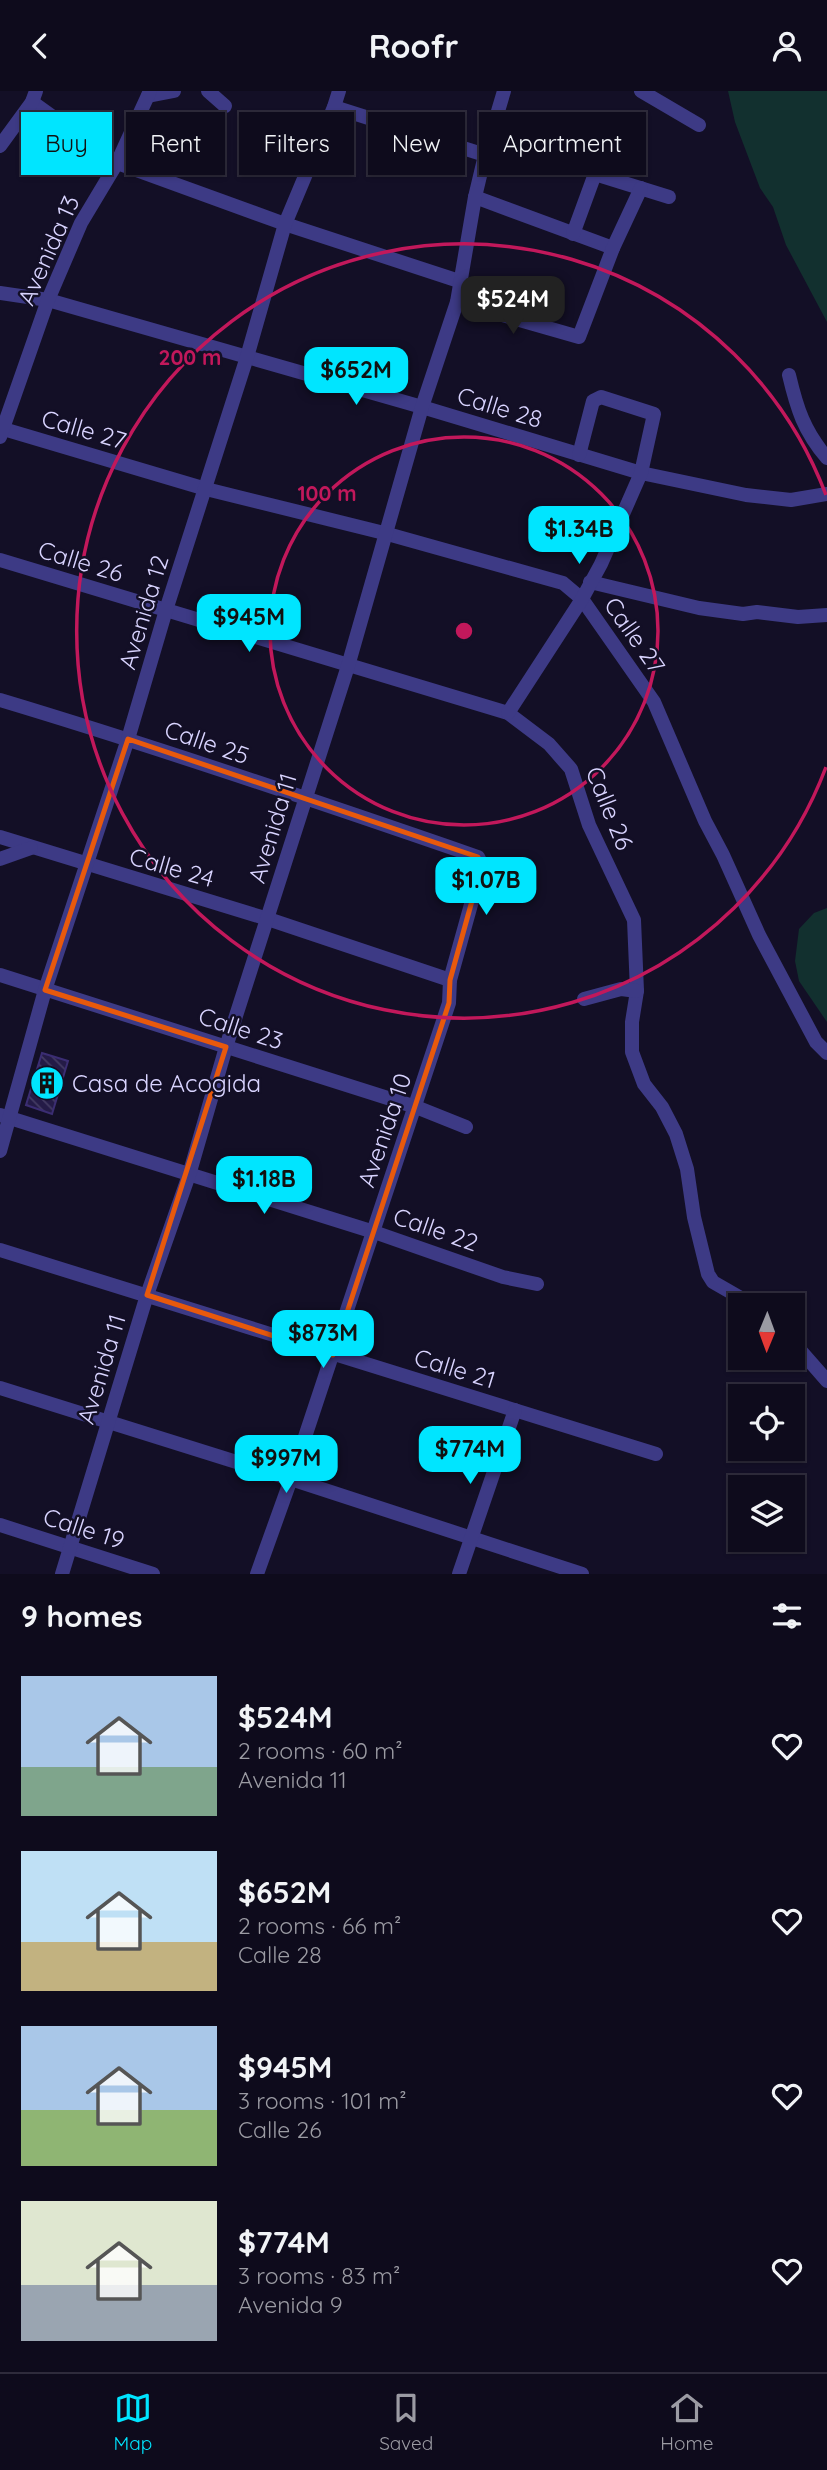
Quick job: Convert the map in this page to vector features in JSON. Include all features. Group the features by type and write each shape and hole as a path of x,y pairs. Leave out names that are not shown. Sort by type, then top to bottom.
{"street":[{"path":"149,94 174,91"},
{"path":"208,91 225,106"},
{"name":"Avenida 12","path":"0,1151 5,1116 128,739 247,357 285,224 339,91"},
{"name":"Avenida 11","path":"498,112 504,91"},
{"path":"641,91 699,125"},
{"name":"Avenida 13","path":"1,432 48,300 81,223 117,163 149,94"},
{"path":"0,146 34,96 117,163 285,224 462,282"},
{"path":"334,107 479,153"},
{"name":"Avenida 11","path":"62,1574 147,1295 188,1175 226,1047 348,666 384,533 457,302 480,175"},
{"path":"573,234 596,175"},
{"path":"599,175 668,197"},
{"path":"457,302 579,337 612,248 641,188"},
{"path":"475,197 612,248"},
{"name":"Calle 28","path":"0,293 48,300 641,473 746,495 791,500 827,494"},
{"path":"789,375 798,411 813,442 827,458"},
{"path":"508,713 582,599 601,564 641,473 654,414 601,397 595,398 579,455"},
{"name":"Calle 27","path":"1,432 563,583 582,599 654,702 705,821 759,935 816,1042 827,1053"},
{"name":"Calle 26","path":"0,560 508,713 549,744 571,769 589,825 634,920 637,991 632,1022 632,1052 644,1084 662,1107 676,1134 687,1169 694,1217 708,1274 713,1282 733,1293"},
{"path":"590,582 724,612 757,612 798,617 827,615"},
{"name":"Calle 25","path":"0,700 128,739 478,857"},
{"name":"Calle 24","path":"0,837 268,919 450,981"},
{"path":"0,859 31,848"},
{"name":"Avenida 10","path":"257,1574 416,1108 449,1003 450,981 481,875 482,865 478,857"},
{"name":"Calle 23","path":"0,975 416,1108 466,1127"},
{"path":"584,999 621,989 637,991"},
{"name":"Calle 22","path":"5,1116 373,1232 503,1277 537,1284"},
{"name":"Calle 21","path":"0,1250 656,1454"},
{"path":"805,1356 827,1381"},
{"path":"0,1388 582,1574"},
{"path":"459,1574 515,1410"},
{"name":"Calle 19","path":"0,1525 153,1574"}],"highlighted area":[{"path":"128,739 478,857 482,865 450,980 449,1003 333,1355 147,1295 226,1047 45,990"}],"green space":[{"path":"728,91 827,91 827,322 786,245 773,207 760,188 735,122"},
{"path":"827,908 827,1022 799,981 795,961 799,929 814,913"}],"building":[{"name":"Casa de Acogida","path":"42,1053 68,1061 52,1114 26,1105"}],"place":[{"name":"Casa de Acogida","path":"47,1083"}]}
